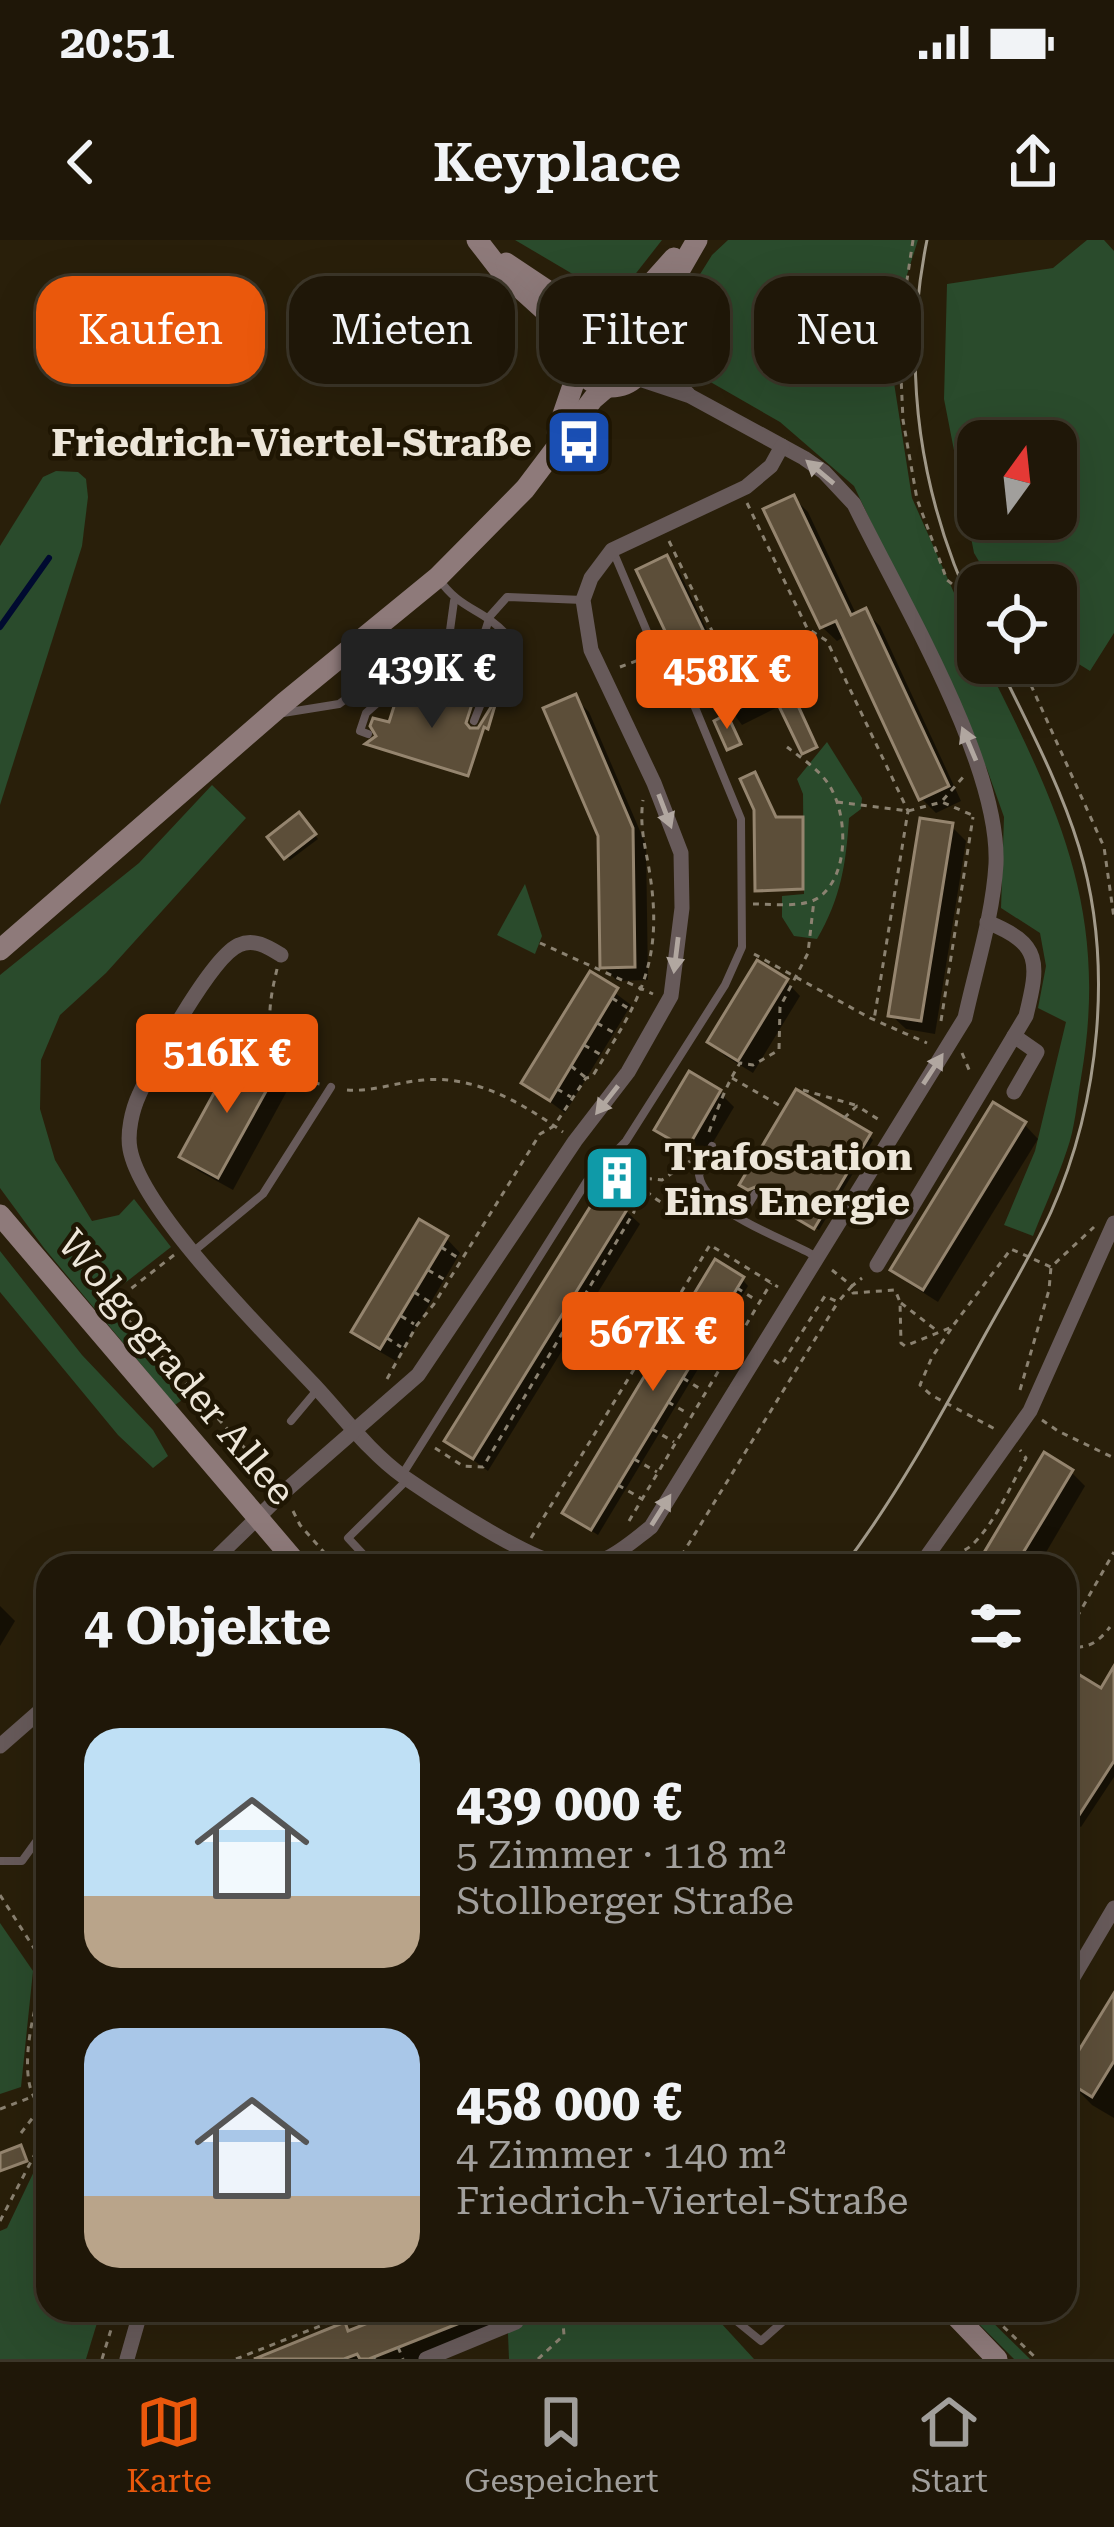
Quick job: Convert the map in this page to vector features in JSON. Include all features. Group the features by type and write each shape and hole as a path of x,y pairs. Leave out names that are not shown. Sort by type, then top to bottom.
{"main road":[{"path":"659,276 694,240"},
{"path":"674,276 694,240"},
{"path":"483,247 539,283"},
{"path":"483,247 501,271 539,305"},
{"path":"546,461 575,384"},
{"path":"601,384 608,387"},
{"path":"0,950 269,716 438,577 492,526 593,399 616,384"},
{"name":"Wolgograder Allee","path":"0,1215 288,1554"},
{"path":"962,2322 997,2359"}],"street":[{"path":"616,1554 652,1527 965,1018 996,863 992,819 980,772 854,504 824,472 782,446 690,397 655,384"},
{"path":"677,384 690,397"},
{"path":"220,1554 428,1362 575,1141 628,1072 668,1001 682,908 681,854 591,650 583,600 591,578 612,550 746,487 771,466 782,446"},
{"path":"877,1265 1026,1016 1037,972 1031,951 1018,934 987,922"},
{"path":"280,955 248,941 223,953 138,1097 129,1146 136,1168 191,1248 355,1431 405,1477 523,1554"},
{"path":"1014,1036 1037,1052 1014,1092"},
{"path":"928,1554 1030,1411 1110,1220"},
{"path":"0,1746 36,1714"},
{"path":"1077,1971 1114,1908"},
{"path":"127,2359 138,2322"},
{"path":"426,2359 516,2322"}],"lane":[{"path":"363,1554 348,1538 405,1477 479,1349 587,1181 626,1141 725,985 742,947 741,819 694,705 670,686 612,550"},
{"path":"269,716 339,704 388,668 488,698 507,635 490,616 454,601 438,577"},
{"path":"466,691 490,616 507,598 583,600"},
{"path":"437,682 454,601"},
{"path":"368,734 360,731 366,713 410,674"},
{"path":"474,721 484,696"},
{"path":"191,1248 263,1194 331,1087"},
{"path":"712,1146 702,1163 701,1185 707,1195 816,1257"},
{"path":"741,1217 755,1194"},
{"path":"291,1421 318,1389"},
{"path":"0,1861 22,1861 36,1842"},
{"path":"738,2322 761,2341 782,2322"}],"path":[{"path":"913,240 899,333 903,420 917,499 947,580 957,588"},
{"path":"748,506 807,628 827,641 908,811 874,1020"},
{"path":"662,526 725,658"},
{"path":"623,667 633,662"},
{"path":"1030,684 1103,847 1114,918"},
{"path":"742,903 814,900 824,892 841,860 836,802 824,778 787,747"},
{"path":"387,1402 387,1375 417,1325 540,1134 554,1126 586,1078 592,1077 643,990 652,963 651,878 639,826 647,769"},
{"path":"836,802 908,811 941,802 963,777 980,772"},
{"path":"941,802 973,815 941,1022 948,1045"},
{"path":"699,1145 740,1063 753,1065 779,1050 780,1007 808,953 814,900"},
{"path":"540,943 668,1001"},
{"path":"742,947 874,1020 948,1045 958,1044 980,1096"},
{"path":"280,955 269,1010 272,1043 287,1064 310,1082 353,1091 427,1079 464,1082 504,1095 575,1141"},
{"path":"612,998 633,1011"},
{"path":"597,1022 618,1036"},
{"path":"584,1045 604,1057"},
{"path":"571,1066 586,1078"},
{"path":"730,1077 784,1108"},
{"path":"557,1089 573,1098"},
{"path":"803,1090 857,1106 894,1130"},
{"path":"844,1118 857,1106"},
{"path":"708,1130 712,1146"},
{"path":"632,1177 668,1178 697,1154"},
{"path":"425,1442 463,1466 483,1467 634,1212 636,1186 612,1156"},
{"path":"636,1186 666,1205 700,1211 727,1209"},
{"path":"1110,1220 1051,1267 1049,1290 1016,1404 1114,1458"},
{"path":"529,1554 561,1489 710,1245 792,1295"},
{"path":"441,1247 462,1259"},
{"path":"191,1248 119,1298 121,1312 284,1492 300,1525 325,1554"},
{"path":"1034,1462 1026,1459 1010,1437 922,1389 920,1381 952,1327 1011,1249 1051,1267"},
{"path":"816,1257 851,1286 853,1293 891,1288 898,1294 902,1345 952,1327"},
{"path":"699,1263 709,1269"},
{"path":"428,1270 448,1282"},
{"path":"620,1551 626,1525 772,1283"},
{"path":"686,1285 695,1292"},
{"path":"682,1554 851,1286"},
{"path":"736,1288 759,1301"},
{"path":"414,1292 434,1304"},
{"path":"772,1359 781,1365 825,1296 838,1302"},
{"path":"900,1302 939,1332"},
{"path":"671,1309 681,1315"},
{"path":"723,1311 744,1324"},
{"path":"400,1316 417,1325"},
{"path":"658,1330 669,1336"},
{"path":"710,1333 731,1346"},
{"path":"387,1339 403,1348"},
{"path":"644,1354 654,1360"},
{"path":"696,1355 718,1368"},
{"path":"629,1377 640,1384"},
{"path":"682,1378 704,1391"},
{"path":"668,1402 691,1415"},
{"path":"613,1405 623,1411"},
{"path":"652,1429 674,1442"},
{"path":"596,1432 607,1439"},
{"path":"634,1459 657,1472"},
{"path":"956,1554 972,1546 987,1526 1026,1459"},
{"path":"579,1460 590,1467"},
{"path":"1013,1481 1020,1485"},
{"path":"618,1485 642,1499"},
{"path":"561,1489 572,1496"},
{"path":"1001,1502 1011,1507"},
{"path":"987,1526 997,1532"},
{"path":"972,1546 983,1554"},
{"path":"1077,1618 1113,1557"},
{"path":"1077,1648 1098,1642 1110,1627"},
{"path":"0,1895 36,1951"},
{"path":"0,2109 34,2097 29,2074 36,2008"},
{"path":"21,2133 36,2113"},
{"path":"0,2221 36,2152"},
{"path":"102,2359 113,2322"},
{"path":"236,2359 330,2322"},
{"path":"538,2359 564,2335 562,2322"},
{"path":"998,2322 1036,2359"},
{"path":"398,2347 403,2359"}],"green space":[{"path":"515,240 662,240 634,276 576,276"},
{"path":"728,240 918,240 907,276 754,276 754,384 894,384 912,498 957,600 957,684 996,684 1035,765 1071,862 1089,963 1088,1018 1072,1133 1033,1236 1004,1225 1035,1151 1066,1022 1038,1008 1046,966 1040,933 1001,908 1004,817 987,769 854,486 780,422 714,384 730,384 730,276 699,276"},
{"path":"1087,240 1104,240 1114,251 1114,633 1090,671 1077,663 1077,564 981,564 971,540 1077,540 1077,420 957,420 957,466 944,399 947,284 1053,268"},
{"path":"56,471 78,472 86,479 82,546 0,805 0,546 43,477"},
{"path":"827,742 862,798 861,809 849,818 841,880 817,939 794,936 782,917 782,896 804,894 803,794 797,779"},
{"path":"212,785 246,818 106,973 60,1015 41,1060 40,1109 55,1160 92,1221 119,1215 134,1199 171,1247 107,1297 189,1395 175,1405 0,1188 0,975 139,863"},
{"path":"525,884 542,936 535,954 497,935"},
{"path":"0,1251 82,1355 153,1430 168,1456 153,1468 118,1435 0,1292"},
{"path":"0,1923 33,1971 21,2087 0,2094"},
{"path":"36,2167 36,2322 97,2322 86,2359 0,2359 0,2231 7,2228"},
{"path":"507,2322 720,2322 754,2359 509,2359"},
{"path":"977,2322 992,2322 1030,2359 1014,2359"}],"building":[{"path":"794,495 851,615 866,608 949,786 919,800 836,621 820,628 763,509"},
{"path":"667,555 734,694 765,678 772,692 727,714 710,682 693,690 636,570"},
{"path":"460,636 474,640 461,681 447,677"},
{"path":"511,651 488,729 484,727 468,776 365,744 376,736 370,726 373,718 389,722 397,697 414,702 419,686 473,701 466,723 478,728 496,699"},
{"path":"789,686 817,747 802,754 773,694"},
{"path":"576,694 633,828 635,967 600,968 598,836 543,708"},
{"path":"727,714 741,744 727,750 714,721"},
{"path":"755,772 776,817 803,817 803,889 755,891 754,810 740,779"},
{"path":"299,812 316,834 284,859 267,837"},
{"path":"920,818 953,823 921,1021 888,1016"},
{"path":"757,960 788,979 738,1061 707,1042"},
{"path":"590,971 618,988 550,1101 521,1083"},
{"path":"236,1053 275,1075 218,1178 179,1157"},
{"path":"689,1071 721,1090 687,1149 654,1130"},
{"path":"796,1089 871,1133 814,1229 762,1198 758,1186 748,1190 739,1185"},
{"path":"993,1102 1026,1122 923,1290 890,1270"},
{"path":"615,1167 627,1176 613,1199 628,1208 473,1459 444,1441"},
{"path":"419,1219 448,1236 380,1349 351,1332"},
{"path":"715,1259 744,1277 591,1530 562,1513"},
{"path":"1044,1452 1073,1470 1022,1554 983,1554"},
{"path":"1114,1666 1114,1761 1077,1818 1077,1673 1101,1688"},
{"path":"1114,1993 1114,2061 1092,2097 1077,2088 1077,2053"},
{"path":"21,2145 27,2161 0,2171 0,2153"},
{"path":"345,2322 348,2331 370,2322 462,2322 369,2359 357,2354 344,2359 254,2359"}],"waterway":[{"path":"0,627 49,558"}],"tram line":[{"path":"927,240 915,338 916,387 929,482 957,571"},
{"path":"852,1554 919,1452 1036,1243 1068,1169 1091,1079 1098,984 1090,891 1062,799 1008,684"}],"place":[{"name":"Friedrich-Viertel-Straße","path":"579,442"},
{"name":"Trafostation Eins Energie","path":"617,1178"}]}
